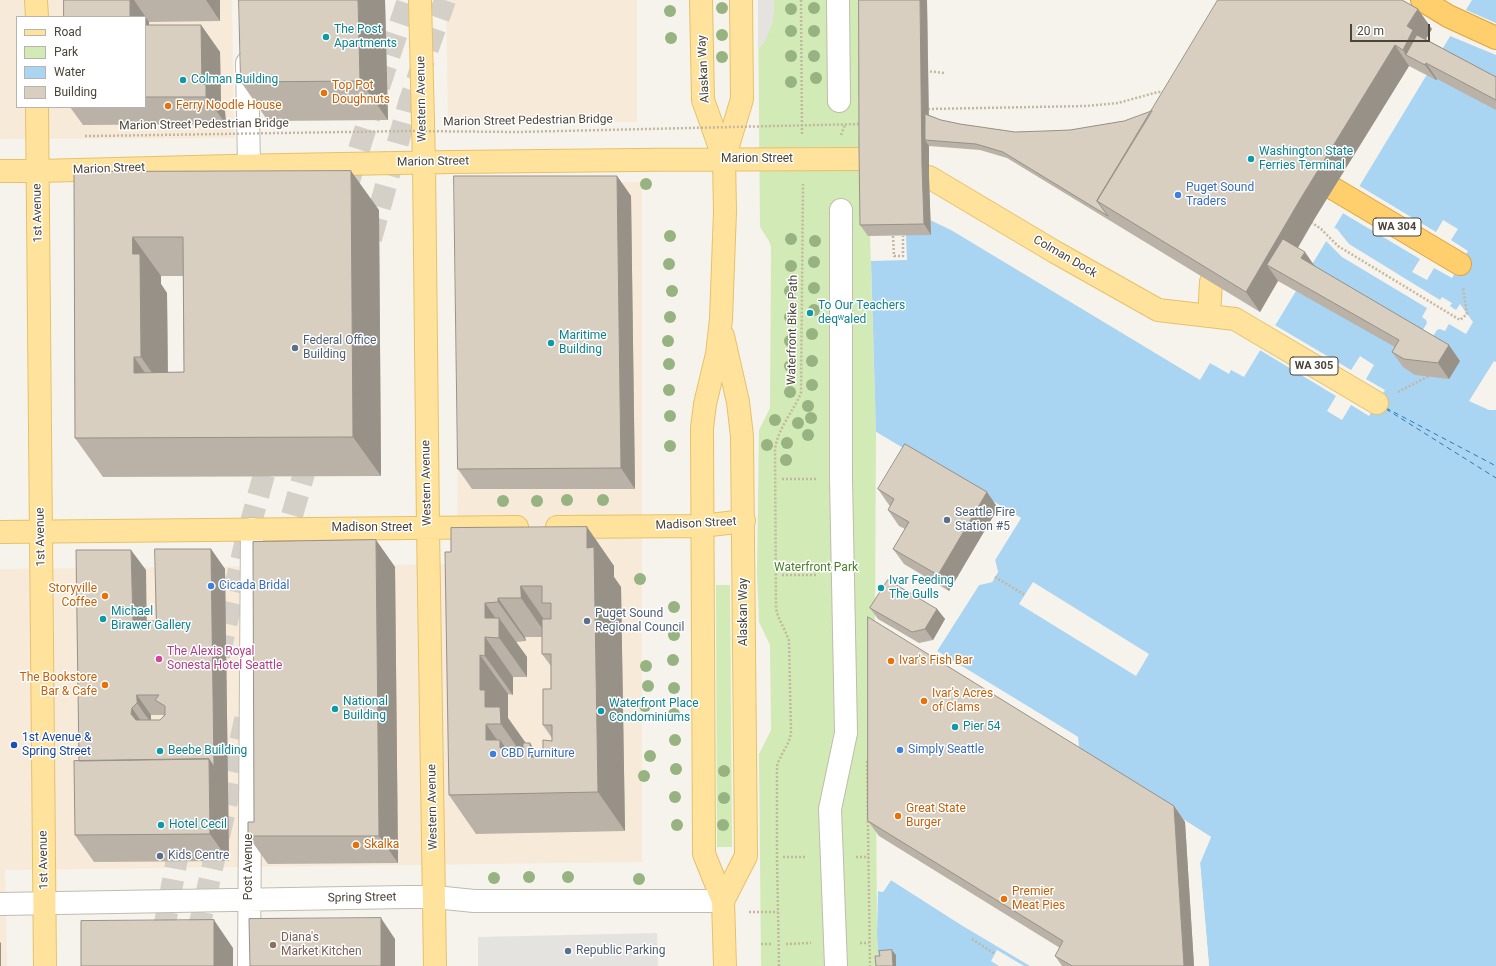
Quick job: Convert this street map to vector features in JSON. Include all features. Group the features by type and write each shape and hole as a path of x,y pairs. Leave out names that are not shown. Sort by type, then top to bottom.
{"highway":[{"path":"1422,0 1448,16 1496,38"},
{"path":"1432,0 1448,16"},
{"name":"WA 304","path":"1334,189 1460,264"}],"main road":[{"path":"36,0 36,16"},
{"name":"Western Avenue","path":"420,0 424,163 435,966"},
{"name":"Alaskan Way","path":"701,0 703,100 724,159"},
{"name":"Alaskan Way","path":"724,966 724,901 704,854 702,526 703,416 716,354 721,319 725,211 724,159 742,99 741,0"},
{"name":"1st Avenue","path":"37,108 46,966"},
{"name":"Marion Street","path":"0,171 249,165 724,159 802,167 866,159"},
{"name":"Colman Dock","path":"929,177 1055,252 1158,310 1235,320 1377,403"},
{"path":"1209,316 1211,282"},
{"name":"Alaskan Way","path":"721,319 726,351 741,418 744,521 746,856 724,901"},
{"name":"Madison Street","path":"0,532 702,526 744,521"}],"street":[{"path":"838,0 839,101"},
{"path":"247,40 249,165"},
{"path":"836,966 830,809 846,733 841,479 841,210"},
{"name":"Post Avenue","path":"248,966 252,529"},
{"name":"Spring Street","path":"0,904 435,897 474,901 724,901"}],"path":[{"name":"Waterfront Bike Path","path":"779,966 777,857 778,761 790,738 791,732 789,641 787,632 778,616 776,608 775,449 779,434 797,403 801,393 801,0"},
{"path":"922,71 945,73"},
{"path":"922,109 1086,106 1118,103 1158,92 1171,92"},
{"name":"Marion Street Pedestrian Bridge","path":"85,136 518,132 866,124"},
{"path":"1308,221 1321,229 1338,246 1460,320 1467,314 1460,264"},
{"path":"893,236 894,256 903,256 903,232"},
{"path":"1377,403 1430,376 1432,371"},
{"path":"995,577 1025,595"},
{"path":"761,912 778,912"},
{"path":"972,940 995,954"},
{"path":"761,944 773,944"}],"shaded area":[{"path":"0,0 232,0 234,138 0,139"},
{"path":"446,0 637,0 637,122 448,121"},
{"path":"758,0 774,0 773,21 764,43 758,49"},
{"path":"642,182 642,862 5,870 7,966 0,966 0,569 458,564 455,184"},
{"name":"Republic Parking","path":"657,933 658,966 478,966 478,937"}],"green space":[{"name":"Waterfront Park","path":"758,0 868,0 870,236 876,432 875,628 877,935 879,966 761,966 759,754 771,730 770,645 759,622 757,574 759,430 770,408 771,247 760,227"},
{"path":"716,585 730,585 732,847 717,847"}],"water":[{"path":"1472,0 1496,0 1496,966 1209,966 1200,863 1211,837 1124,782 1078,747 1078,737 937,651 979,585 992,582 998,572 995,560 1021,518 876,432 871,261 907,260 906,235 931,235 930,220 951,230 1200,380 1210,363 1229,374 1231,370 1244,377"},
{"path":"891,880 963,926 1030,966 879,966 877,935 878,891 883,892"}],"pier":[{"path":"1464,9 1496,23 1496,55 1450,36"},
{"path":"1358,185 1436,232 1443,220 1458,229 1451,240 1468,251 1452,278 1434,268 1427,280 1412,272 1420,259 1341,212"},
{"path":"1332,227 1337,229 1349,244 1440,300 1442,297 1452,303 1450,306 1456,310 1460,304 1473,322 1466,334 1449,324 1445,331 1440,329 1437,330 1431,339 1421,333 1427,323 1422,317 1427,308 1342,257 1324,239"},
{"path":"1273,324 1351,370 1360,356 1374,365 1366,379 1385,390 1369,416 1351,405 1342,420 1327,411 1336,396 1258,349"},
{"path":"1494,361 1496,362 1496,410 1489,410 1469,401"},
{"path":"876,432 1021,518 995,560 998,572 992,582 979,585 937,651 1078,737 1079,747 1125,782 1211,837 1200,863 1209,966 1207,966 1198,863 1208,837 1123,784 1076,748 1076,738 935,651 977,584 991,580 996,571 993,559 1018,518 876,434"},
{"path":"1033,582 1149,654 1136,676 1019,604"},
{"path":"892,878 1032,966 963,926 891,880 883,892 878,891 878,889 882,890"},
{"path":"997,950 1024,966 999,966 991,961"}],"building":[{"path":"64,0 130,0 130,16 64,16"},
{"path":"239,0 358,0 360,81 241,82"},
{"path":"859,0 920,0 924,224 860,225"},
{"name":"Washington State Ferries Terminal","path":"1218,0 1402,0 1418,9 1407,26 1413,30 1403,50 1395,45 1301,198 1246,292 1097,201"},
{"path":"146,25 201,25 202,84 206,84 206,97 146,97"},
{"path":"1417,35 1496,77 1496,100 1426,63 1425,65 1406,55"},
{"path":"1152,111 1097,201 1108,216 1003,152 976,144 925,140 925,114 941,120 960,124 1015,132 1070,130 1124,121"},
{"name":"Federal Office Building","path":"351,171 353,437 75,438 74,172","holes":["133,237 183,237 184,372 134,373 134,357 141,357 140,254 133,254"]},
{"name":"Maritime Building","path":"454,176 617,176 621,468 458,469"},
{"path":"1283,239 1305,252 1301,258 1449,345 1438,363 1404,359 1392,352 1399,340 1267,265"},
{"name":"Seattle Fire Station #5","path":"905,444 987,492 938,575 893,549 909,522 888,510 894,499 878,489"},
{"path":"587,527 587,548 594,547 598,792 449,795 445,552 451,552 451,528","holes":["521,586 542,586 542,603 551,603 551,619 542,619 542,654 551,654 551,689 543,689 543,725 552,725 552,741 543,740 543,758 530,757 530,743 523,743 523,748 500,748 500,740 486,740 486,724 501,724 500,707 485,707 485,690 480,690 480,655 485,656 485,637 499,638 499,618 485,618 485,603 498,602 498,598 521,598"]},
{"name":"National Building","path":"376,540 379,836 248,836 248,822 254,822 253,542"},
{"path":"155,549 211,549 214,767 209,759 79,761 76,550 131,550 133,621 156,621","holes":["137,695 159,695 155,700 165,706 165,715 160,720 136,720 131,714 132,708 137,703"]},
{"path":"888,580 937,609 925,629 912,632 870,608"},
{"name":"Pier 54","path":"868,617 1174,806 1184,966 1072,966 1055,956 1063,941 868,821"},
{"path":"209,759 210,834 75,835 74,761"},
{"path":"381,918 381,966 250,966 249,919"},
{"path":"214,920 214,966 81,966 81,921"},
{"path":"892,950 893,966 876,966 875,956 880,956 879,951"}],"ferry route":[{"path":"1386,408 1496,466"},
{"path":"1386,409 1496,478"}],"tunnel":[{"path":"349,181 408,0"},
{"path":"371,239 409,103 445,0"},
{"path":"219,656 245,544 271,449"},
{"path":"283,547 311,449"},
{"path":"193,966 198,932 246,715"},
{"path":"157,966 182,832"}],"place":[{"name":"The Post Apartments","path":"326,37"},
{"name":"Colman Building","path":"183,80"},
{"name":"Top Pot Doughnuts","path":"324,93"},
{"name":"Ferry Noodle House","path":"168,106"},
{"name":"Washington State Ferries Terminal","path":"1251,159"},
{"name":"Puget Sound Traders","path":"1178,195"},
{"name":"To Our Teachers deqʷaled","path":"810,313"},
{"name":"Maritime Building","path":"551,343"},
{"name":"Federal Office Building","path":"295,348"},
{"name":"Seattle Fire Station #5","path":"947,520"},
{"name":"Cicada Bridal","path":"211,586"},
{"name":"Ivar Feeding The Gulls","path":"881,588"},
{"name":"Storyville Coffee","path":"105,596"},
{"name":"Michael Birawer Gallery","path":"103,619"},
{"name":"Puget Sound Regional Council","path":"587,621"},
{"name":"The Alexis Royal Sonesta Hotel Seattle","path":"159,659"},
{"name":"Ivar's Fish Bar","path":"891,661"},
{"name":"The Bookstore Bar & Cafe","path":"105,685"},
{"name":"Ivar's Acres of Clams","path":"924,701"},
{"name":"National Building","path":"335,709"},
{"name":"Waterfront Place Condominiums","path":"601,711"},
{"name":"Pier 54","path":"955,727"},
{"name":"1st Avenue & Spring Street","path":"14,745"},
{"name":"Simply Seattle","path":"900,750"},
{"name":"Beebe Building","path":"160,751"},
{"name":"CBD Furniture","path":"493,754"},
{"name":"Great State Burger","path":"898,816"},
{"name":"Hotel Cecil","path":"161,825"},
{"name":"Skalka","path":"356,845"},
{"name":"Kids Centre","path":"160,856"},
{"name":"Premier Meat Pies","path":"1004,899"},
{"name":"Diana's Market Kitchen","path":"273,945"},
{"name":"Republic Parking","path":"568,951"}]}
